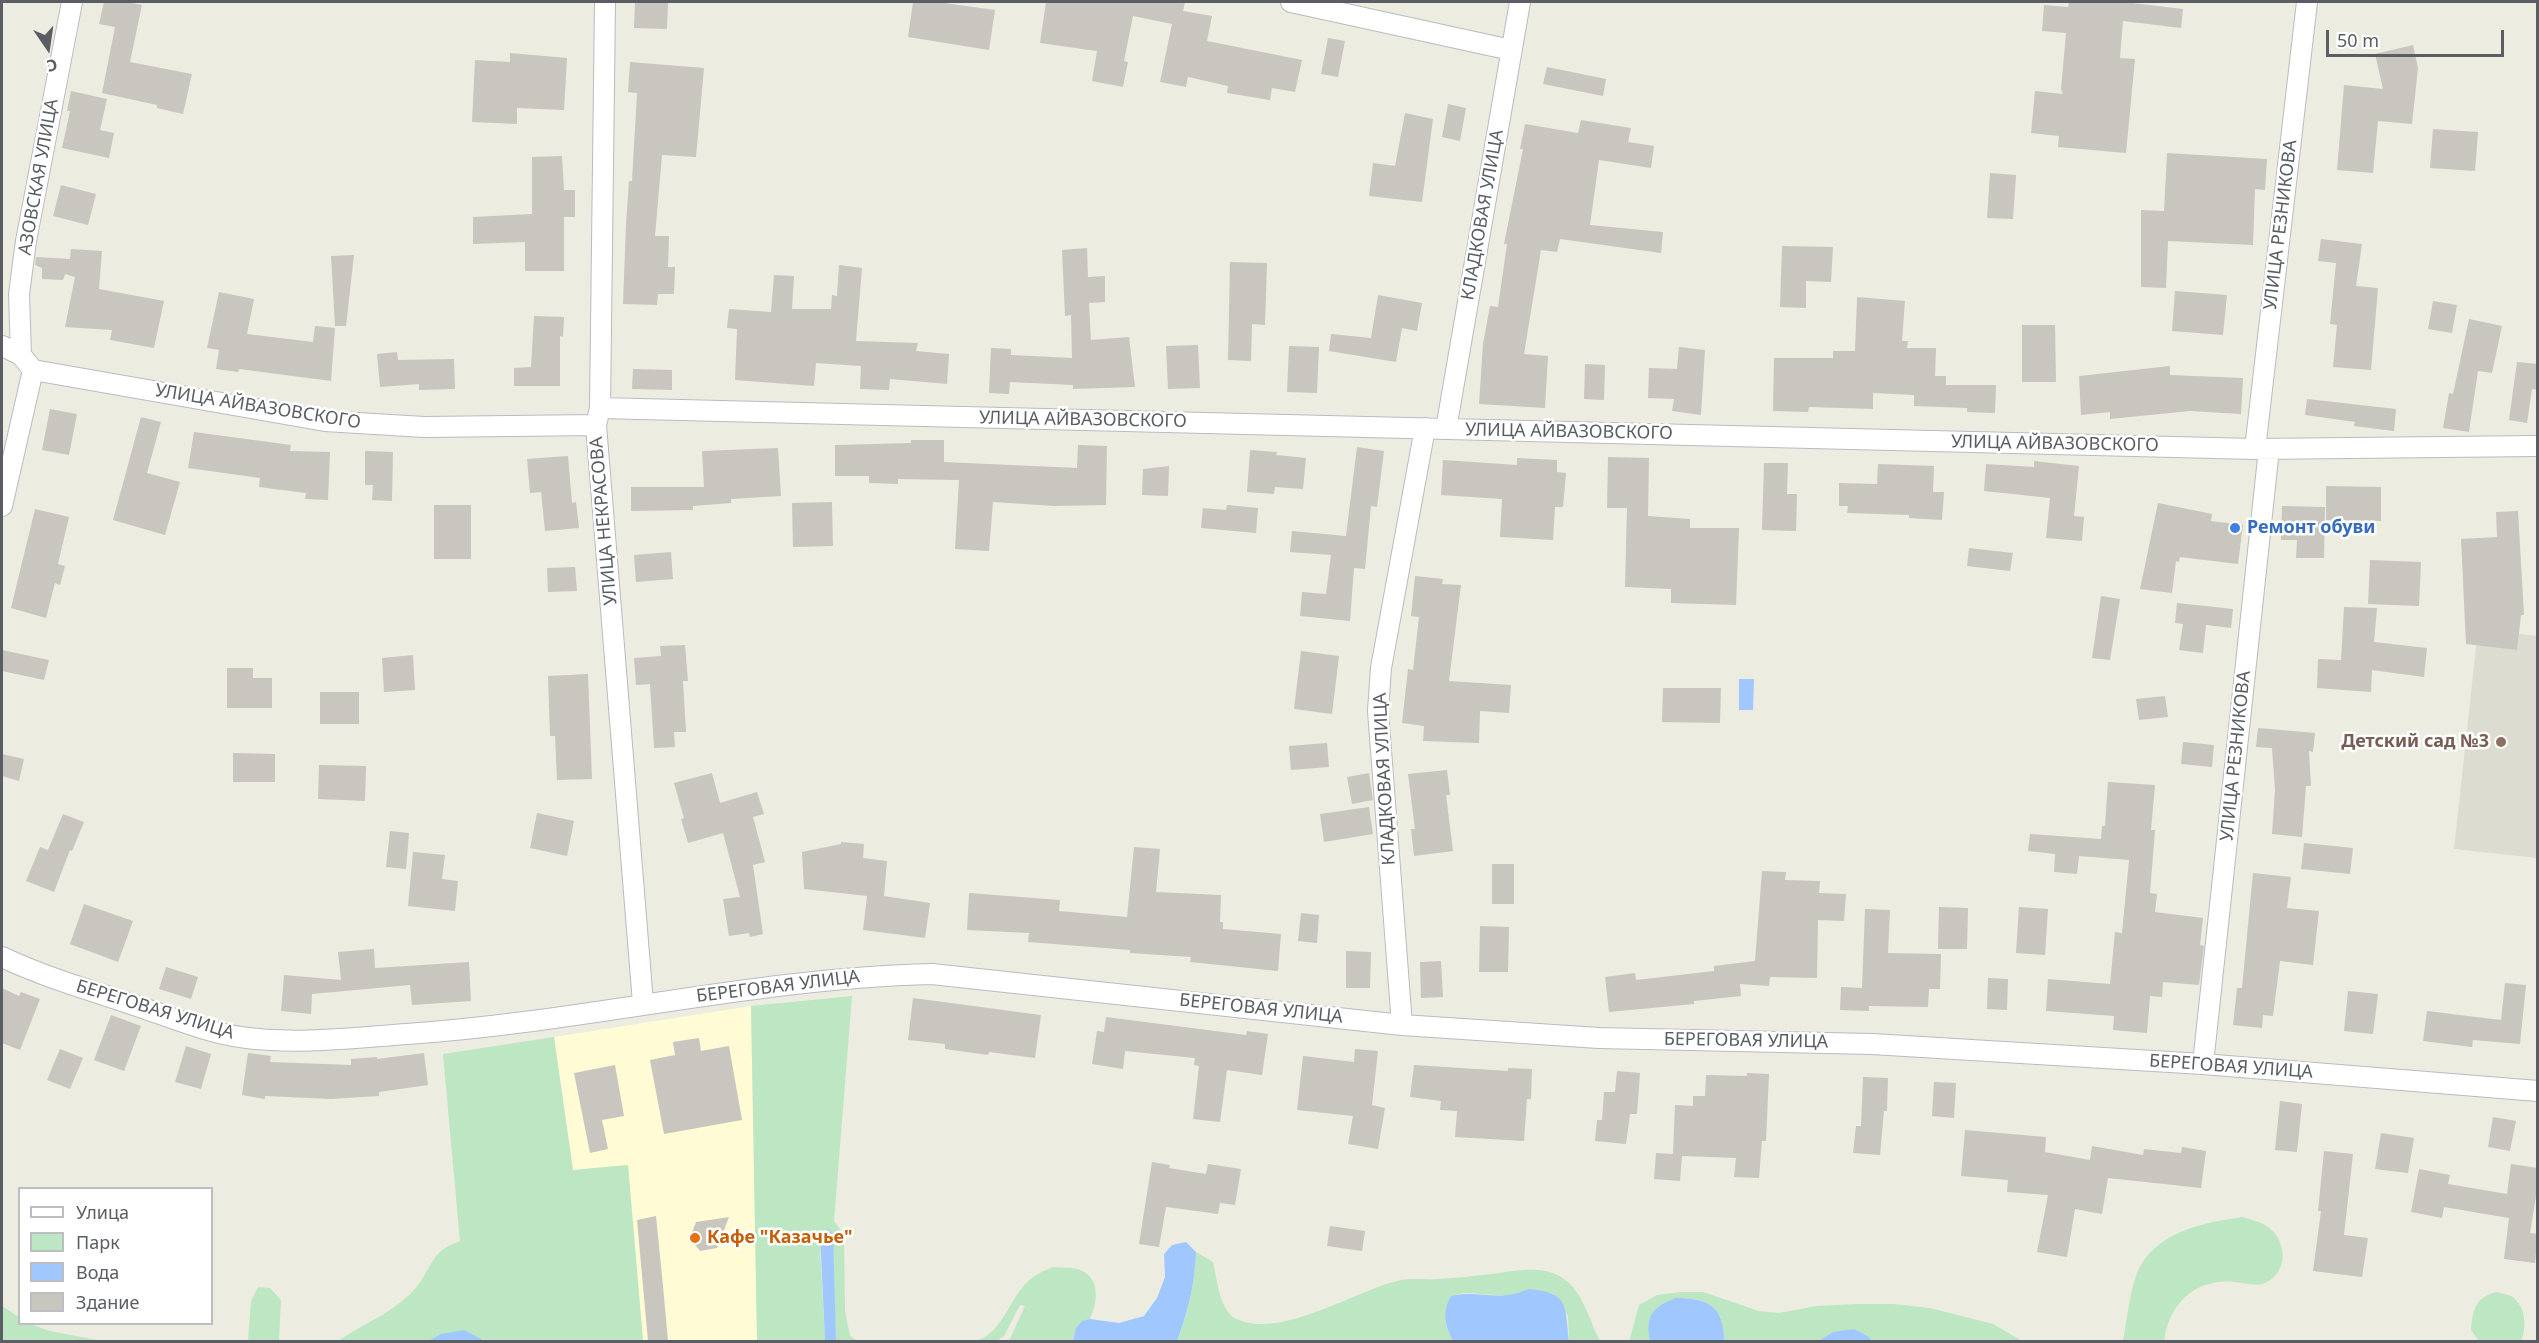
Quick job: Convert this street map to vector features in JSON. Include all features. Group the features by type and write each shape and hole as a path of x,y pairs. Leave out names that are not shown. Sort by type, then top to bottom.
{"street":[{"name":"АЗОВСКАЯ УЛИЦА","path":"2,506 27,362 19,294 26,241 72,2"},
{"name":"УЛИЦА НЕКРАСОВА","path":"605,2 598,416 643,1003"},
{"path":"1291,2 1511,50"},
{"name":"КЛАДКОВАЯ УЛИЦА","path":"1446,429 1520,2"},
{"name":"УЛИЦА РЕЗНИКОВА","path":"2203,1064 2307,2"},
{"name":"УЛИЦА АЙВАЗОВСКОГО","path":"2,346 27,362 325,421 424,427 598,416 1425,428 2262,449 2538,446"},
{"name":"КЛАДКОВАЯ УЛИЦА","path":"1402,1025 1378,711 1381,668 1425,428"},
{"name":"БЕРЕГОВАЯ УЛИЦА","path":"2,957 35,972 200,1027 240,1037 262,1039 348,1039 468,1030 643,1003 879,976 932,974 1402,1025 1599,1038 1872,1044 2203,1064 2538,1091"}],"shaded area":[{"name":"Детский сад №3","path":"2478,629 2537,636 2537,858 2454,849"},
{"path":"751,1006 757,1341 643,1341 628,1165 573,1170 554,1037"}],"green space":[{"path":"852,996 834,1221 844,1235 845,1311 850,1336 858,1341 836,1341 833,1285 820,1247 825,1341 757,1341 751,1006"},
{"path":"554,1037 573,1170 628,1165 643,1341 485,1341 441,1334 428,1341 337,1342 406,1298 420,1282 436,1256 450,1245 460,1241 443,1054"},
{"path":"2243,1217 2265,1225 2278,1238 2283,1256 2278,1273 2262,1284 2220,1282 2207,1284 2186,1296 2178,1305 2167,1328 2164,1341 2123,1341 2134,1281 2145,1259 2155,1248 2182,1231 2213,1222"},
{"path":"1196,1252 1213,1262 1219,1292 1228,1312 1233,1317 1251,1323 1272,1323 1294,1319 1401,1280 1445,1279 1519,1270 1538,1270 1556,1274 1571,1285 1581,1299 1600,1341 1569,1341 1568,1316 1554,1294 1528,1289 1513,1296 1465,1293 1451,1296 1445,1318 1453,1341 1177,1342 1190,1298"},
{"path":"1053,1267 1078,1269 1091,1278 1096,1290 1095,1305 1090,1319 1082,1322 1078,1327 1073,1341 1009,1341 1025,1306 1020,1305 1004,1336 997,1341 971,1342 989,1335 1025,1284"},
{"path":"258,1287 270,1288 281,1300 279,1341 248,1341 251,1301"},
{"path":"1703,1292 1759,1311 1779,1313 1817,1306 1857,1304 1893,1304 1930,1308 1993,1324 2022,1341 1871,1341 1869,1337 1833,1332 1818,1341 1724,1341 1721,1320 1712,1306 1697,1300 1676,1298 1649,1332 1650,1341 1629,1342 1639,1305 1657,1295"},
{"path":"2496,1292 2511,1296 2520,1305 2524,1317 2521,1341 2479,1341 2471,1330 2476,1305 2489,1294"},
{"path":"2,1306 18,1316 18,1325 33,1325 50,1331 102,1341 2,1341"}],"water":[{"path":"1739,679 1754,679 1753,710 1739,710"},
{"path":"828,1229 833,1234 836,1341 825,1341 820,1234"},
{"path":"1186,1242 1196,1252 1194,1275 1190,1298 1177,1341 1073,1341 1076,1328 1082,1321 1090,1319 1119,1323 1144,1316 1157,1298 1165,1277 1164,1254 1172,1245"},
{"path":"1528,1289 1552,1294 1563,1303 1569,1341 1453,1341 1445,1318 1446,1307 1451,1296 1471,1294 1498,1296"},
{"path":"1676,1298 1697,1300 1712,1306 1721,1320 1724,1341 1650,1341 1649,1325 1652,1313"},
{"path":"1854,1329 1869,1337 1871,1341 1818,1341 1833,1332"},
{"path":"464,1330 485,1341 428,1341 441,1334"}],"building":[{"path":"104,2 127,2 142,5 130,62 192,74 183,114 157,108 157,105 102,93 115,27 99,24"},
{"path":"635,2 668,2 667,29 634,28"},
{"path":"913,2 937,2 995,10 989,50 908,37"},
{"path":"1046,2 1185,2 1183,11 1212,16 1207,41 1302,60 1295,92 1272,88 1270,100 1227,93 1228,86 1188,77 1186,87 1160,82 1172,24 1133,16 1124,61 1128,62 1123,87 1092,81 1097,51 1040,43"},
{"path":"2069,2 2124,2 2183,9 2181,28 2123,21 2120,58 2135,59 2126,153 2058,147 2059,136 2031,133 2035,91 2063,94 2061,89 2066,33 2042,31 2044,5 2068,7"},
{"path":"1328,38 1345,41 1338,77 1321,74"},
{"path":"2413,45 2418,68 2412,124 2378,121 2373,173 2337,170 2344,85 2383,89 2375,54"},
{"path":"510,53 567,58 564,110 517,108 517,124 472,122 475,60 510,62"},
{"path":"630,62 704,68 696,157 662,155 655,236 669,236 668,267 675,267 674,294 658,294 657,305 623,304 626,224 629,181 632,181 637,93 628,92"},
{"path":"1547,67 1606,79 1603,96 1543,84"},
{"path":"71,91 107,99 100,130 114,133 109,158 62,148 70,111 67,111"},
{"path":"1448,104 1466,108 1460,141 1442,137"},
{"path":"1405,113 1433,119 1422,202 1369,196 1373,163 1395,166"},
{"path":"1581,120 1631,128 1628,142 1654,146 1651,168 1599,160 1590,225 1663,232 1661,253 1560,239 1557,252 1541,250 1524,354 1548,356 1545,408 1479,404 1483,344 1490,306 1498,307 1507,244 1504,244 1523,149 1520,149 1525,124 1578,133"},
{"path":"2433,129 2478,132 2475,171 2430,168"},
{"path":"2167,153 2267,159 2265,190 2255,189 2253,245 2168,241 2166,288 2141,287 2141,210 2164,211"},
{"path":"562,156 564,190 575,190 575,217 564,217 564,271 525,271 525,242 473,244 473,217 532,214 532,157"},
{"path":"1990,173 2016,175 2013,219 1987,218"},
{"path":"61,185 96,194 88,225 53,216"},
{"path":"2321,239 2362,244 2356,286 2378,288 2371,370 2333,367 2337,325 2330,324 2336,263 2318,261"},
{"path":"1782,246 1833,247 1831,282 1806,281 1806,308 1780,307"},
{"path":"1087,248 1088,277 1105,276 1105,302 1089,303 1091,340 1129,337 1135,387 1073,389 1073,385 1010,382 1009,394 989,393 991,348 1011,349 1011,355 1072,358 1071,315 1065,316 1062,250"},
{"path":"71,249 102,251 99,289 164,301 154,348 110,340 112,330 65,327 75,277 65,274 63,280 42,279 42,268 35,265 36,257 70,259"},
{"path":"354,255 346,326 335,326 331,256"},
{"path":"1230,262 1267,263 1265,325 1252,324 1251,361 1228,360"},
{"path":"839,265 862,268 856,341 918,343 916,351 949,354 947,384 890,379 889,390 860,389 861,366 816,363 814,386 735,380 737,329 727,328 729,309 771,312 774,275 794,276 792,309 831,309 832,295 837,296"},
{"path":"2175,291 2227,295 2223,335 2172,331"},
{"path":"219,292 254,299 247,334 313,342 315,326 335,328 331,381 239,369 238,372 216,369 219,350 207,348"},
{"path":"1378,295 1422,303 1417,331 1402,328 1396,362 1329,351 1331,334 1371,338"},
{"path":"1857,297 1905,301 1902,341 1908,341 1907,348 1936,348 1935,376 1946,376 1946,385 1996,385 1995,413 1967,412 1967,408 1914,406 1914,395 1873,393 1873,409 1809,407 1808,412 1773,411 1774,358 1833,358 1833,351 1855,351"},
{"path":"2433,301 2457,305 2452,333 2428,329"},
{"path":"534,316 564,317 563,337 560,336 560,386 514,386 514,368 531,367"},
{"path":"2469,319 2502,326 2492,373 2478,371 2469,432 2443,428 2449,393 2453,394"},
{"path":"2022,325 2055,325 2056,382 2022,382"},
{"path":"1198,345 1200,388 1168,389 1166,346"},
{"path":"1289,346 1319,347 1317,393 1287,392"},
{"path":"1679,347 1705,350 1701,415 1672,411 1674,399 1648,398 1649,368 1677,369"},
{"path":"397,352 398,360 454,359 455,389 419,390 419,384 380,387 377,354"},
{"path":"2517,362 2538,364 2538,390 2532,389 2527,423 2509,420"},
{"path":"1585,364 1605,365 1604,400 1584,399"},
{"path":"2170,366 2170,375 2243,378 2241,414 2190,411 2110,419 2110,412 2081,415 2079,376"},
{"path":"633,369 672,370 672,390 632,389"},
{"path":"2307,399 2396,409 2394,431 2354,426 2355,422 2305,415"},
{"path":"50,409 77,414 69,455 42,450"},
{"path":"141,417 161,422 147,473 180,482 165,535 113,520"},
{"path":"194,432 291,445 290,451 330,452 328,500 305,499 306,493 259,487 260,478 188,468"},
{"path":"911,440 944,440 944,462 1077,468 1078,445 1107,446 1106,505 1055,506 993,502 989,551 955,549 959,480 898,479 898,484 869,483 869,476 835,476 835,445 911,443"},
{"path":"1357,447 1384,451 1377,507 1371,506 1365,569 1354,568 1350,621 1300,616 1302,592 1326,594 1331,555 1290,552 1292,531 1346,536"},
{"path":"778,448 781,496 731,499 731,503 693,506 693,510 631,511 631,487 704,487 702,451"},
{"path":"1250,450 1277,452 1276,455 1306,458 1303,489 1275,487 1274,494 1247,492"},
{"path":"365,451 393,452 392,501 372,500 373,485 365,485"},
{"path":"568,456 572,503 576,502 579,528 545,531 541,492 530,493 527,459"},
{"path":"1608,457 1649,458 1648,516 1690,519 1690,528 1739,528 1736,605 1671,603 1671,589 1625,587 1627,508 1607,508"},
{"path":"1517,458 1557,460 1557,472 1566,473 1563,507 1555,507 1553,540 1500,537 1502,499 1441,495 1443,460 1517,465"},
{"path":"2034,461 2079,466 2074,516 2084,517 2082,541 2046,538 2050,498 1984,491 1986,464 2034,467"},
{"path":"1764,463 1788,463 1787,494 1797,494 1796,531 1762,530"},
{"path":"1878,464 1934,466 1933,492 1944,492 1942,520 1909,518 1909,515 1847,513 1848,506 1839,506 1839,483 1877,484"},
{"path":"1169,466 1168,496 1142,495 1143,469"},
{"path":"2326,486 2381,487 2381,521 2326,520"},
{"path":"832,502 833,546 793,547 792,503"},
{"path":"2158,503 2212,514 2211,521 2243,525 2238,564 2180,557 2179,562 2176,561 2172,593 2140,589"},
{"path":"434,505 471,505 471,559 434,559"},
{"path":"1227,505 1258,508 1256,533 1201,528 1203,508 1226,510"},
{"path":"2282,506 2325,507 2324,558 2296,558 2297,540 2281,540"},
{"path":"35,509 69,517 58,564 65,566 60,585 55,583 46,618 11,608"},
{"path":"2518,511 2524,615 2521,615 2517,650 2466,644 2461,539 2497,537 2496,512"},
{"path":"1969,548 2013,553 2010,571 1967,566"},
{"path":"671,552 673,579 636,582 634,555"},
{"path":"2370,560 2421,562 2419,606 2368,604"},
{"path":"575,567 577,591 548,592 547,568"},
{"path":"1415,576 1443,579 1442,584 1461,585 1449,681 1511,685 1509,713 1480,711 1479,743 1423,741 1424,726 1402,723 1408,669 1413,670 1419,617 1411,616"},
{"path":"2101,596 2120,599 2110,660 2092,658"},
{"path":"2177,603 2233,609 2231,628 2206,625 2203,653 2179,650 2183,624 2175,623"},
{"path":"2344,607 2377,608 2374,642 2427,648 2424,677 2372,670 2371,692 2317,688 2318,659 2341,660"},
{"path":"685,645 688,681 683,681 686,732 674,732 675,747 654,748 650,684 636,685 634,658 661,656 660,646"},
{"path":"2,650 49,660 44,680 2,671"},
{"path":"1301,651 1339,656 1332,714 1294,709"},
{"path":"413,655 415,690 384,692 382,658"},
{"path":"227,668 253,668 253,678 272,678 272,708 227,708"},
{"path":"588,674 592,779 557,780 555,736 550,736 548,676"},
{"path":"1663,688 1721,688 1720,723 1662,722"},
{"path":"320,692 359,692 359,724 320,724"},
{"path":"2165,696 2168,717 2139,720 2136,699"},
{"path":"2258,728 2315,733 2313,752 2309,751 2311,786 2306,786 2302,837 2272,834 2275,790 2272,748 2256,747"},
{"path":"2183,742 2214,745 2212,767 2181,764"},
{"path":"1327,743 1329,767 1291,770 1289,746"},
{"path":"233,753 275,754 275,782 233,782"},
{"path":"2,754 24,759 19,781 2,776"},
{"path":"319,765 366,766 365,801 318,799"},
{"path":"1447,770 1450,795 1446,795 1453,851 1414,856 1411,829 1415,829 1408,774"},
{"path":"712,773 720,803 757,792 764,814 753,817 765,862 753,865 763,934 750,937 749,933 729,936 723,899 740,897 723,833 688,843 674,783"},
{"path":"1369,773 1373,800 1352,804 1347,777"},
{"path":"2108,782 2155,785 2151,830 2155,830 2150,893 2157,894 2155,912 2203,918 2200,945 2204,946 2199,985 2163,982 2162,997 2150,996 2147,1033 2113,1030 2114,1016 2046,1011 2048,979 2110,984 2115,932 2122,933 2129,860 2079,856 2077,874 2054,872 2055,854 2028,851 2030,834 2101,839 2102,826 2105,826"},
{"path":"1369,807 1373,834 1324,842 1320,814"},
{"path":"537,813 574,821 567,856 530,848"},
{"path":"63,814 84,822 72,851 70,850 54,892 26,881 40,847 48,850"},
{"path":"390,831 409,833 406,869 386,867"},
{"path":"841,842 864,844 863,858 887,861 884,896 930,903 925,938 863,930 867,896 804,889 802,852 841,844"},
{"path":"2304,843 2353,848 2350,874 2301,869"},
{"path":"1134,847 1160,849 1156,892 1221,895 1220,922 1223,922 1223,929 1281,934 1278,971 1190,962 1191,957 1028,942 1029,933 967,930 969,893 1060,900 1059,911 1127,917"},
{"path":"413,852 445,855 442,879 458,881 455,911 408,906"},
{"path":"1492,864 1514,864 1514,904 1492,904"},
{"path":"1762,871 1786,872 1785,880 1820,881 1819,893 1846,894 1844,921 1818,920 1817,978 1770,977 1769,986 1740,984 1741,996 1694,1001 1694,1004 1609,1012 1605,977 1635,973 1636,980 1714,971 1714,966 1755,961"},
{"path":"2253,873 2291,877 2287,908 2319,911 2313,965 2280,961 2273,1016 2263,1015 2262,1028 2233,1025 2237,988 2242,988"},
{"path":"84,904 133,921 118,962 70,944"},
{"path":"1939,907 1968,908 1967,949 1938,949"},
{"path":"2019,907 2048,909 2045,955 2016,953"},
{"path":"1865,909 1890,910 1888,953 1941,954 1940,989 1929,989 1928,1007 1869,1006 1869,1011 1840,1010 1841,987 1862,988"},
{"path":"1301,913 1319,915 1317,943 1298,941"},
{"path":"1480,926 1509,927 1508,972 1479,972"},
{"path":"374,949 375,968 469,962 471,1001 412,1005 410,985 312,994 311,1014 281,1011 284,975 341,980 338,952"},
{"path":"1346,951 1371,952 1370,988 1346,988"},
{"path":"1441,961 1443,997 1421,998 1420,962"},
{"path":"166,967 198,977 191,999 159,989"},
{"path":"1988,978 2008,979 2007,1010 1987,1009"},
{"path":"2505,983 2526,985 2520,1044 2473,1040 2472,1047 2423,1041 2427,1011 2501,1020"},
{"path":"2,988 19,996 21,992 40,999 20,1050 2,1043"},
{"path":"2348,991 2378,994 2373,1034 2344,1031"},
{"path":"913,998 1041,1015 1035,1058 945,1049 945,1044 908,1040"},
{"path":"111,1015 141,1026 124,1071 94,1060"},
{"path":"1106,1017 1246,1035 1247,1031 1268,1034 1262,1075 1227,1070 1220,1122 1193,1119 1199,1066 1194,1065 1195,1058 1125,1051 1123,1069 1092,1064 1097,1031 1104,1032"},
{"path":"699,1038 701,1051 729,1046 742,1120 664,1134 650,1060 675,1055 673,1042"},
{"path":"186,1046 211,1054 201,1089 175,1082"},
{"path":"60,1049 83,1058 70,1089 47,1080"},
{"path":"1355,1049 1378,1051 1372,1105 1385,1108 1378,1149 1348,1144 1353,1116 1297,1110 1303,1056 1354,1062"},
{"path":"248,1053 271,1056 270,1062 351,1065 351,1059 377,1057 377,1059 424,1053 428,1085 379,1092 379,1096 331,1099 265,1096 265,1099 242,1095"},
{"path":"615,1065 624,1116 602,1120 608,1149 590,1153 574,1073"},
{"path":"1414,1065 1508,1071 1508,1068 1532,1069 1531,1099 1527,1099 1524,1141 1455,1137 1457,1111 1440,1110 1441,1101 1410,1097"},
{"path":"1617,1071 1640,1073 1637,1114 1630,1114 1626,1144 1595,1141 1597,1120 1602,1120 1604,1092 1615,1092"},
{"path":"1747,1073 1769,1074 1766,1141 1762,1141 1759,1178 1734,1177 1736,1158 1682,1156 1680,1181 1654,1179 1656,1153 1673,1154 1675,1105 1693,1106 1693,1096 1705,1096 1706,1075 1747,1076"},
{"path":"1863,1077 1888,1078 1887,1111 1884,1111 1880,1155 1853,1153 1856,1126 1861,1126"},
{"path":"1934,1082 1956,1083 1954,1118 1932,1116"},
{"path":"2280,1101 2302,1104 2297,1152 2275,1150"},
{"path":"2493,1117 2516,1121 2510,1151 2488,1147"},
{"path":"1965,1130 2046,1137 2045,1152 2090,1160 2092,1146 2143,1155 2144,1149 2181,1153 2182,1147 2206,1151 2201,1188 2108,1178 2102,1214 2075,1209 2067,1257 2037,1252 2048,1195 2007,1192 2008,1180 1961,1176"},
{"path":"2381,1133 2414,1138 2408,1173 2375,1169"},
{"path":"2324,1151 2353,1154 2344,1235 2368,1238 2362,1277 2313,1271 2321,1211 2318,1211"},
{"path":"1152,1162 1170,1165 1169,1168 1206,1174 1208,1164 1241,1169 1235,1205 1220,1203 1218,1214 1166,1207 1159,1247 1139,1244"},
{"path":"2511,1164 2538,1168 2538,1184 2530,1233 2538,1234 2535,1263 2504,1259 2509,1218 2444,1207 2442,1218 2411,1212 2419,1169 2450,1175 2448,1184 2507,1194"},
{"path":"656,1216 668,1341 648,1341 637,1220"},
{"path":"729,1217 717,1248 700,1251 690,1238 696,1222"},
{"path":"1330,1226 1365,1231 1362,1251 1327,1246"}],"place":[{"name":"Ремонт обуви","path":"2235,528"},
{"name":"Детский сад №3","path":"2501,742"},
{"name":"Кафе \"Казачье\"","path":"695,1238"}]}
